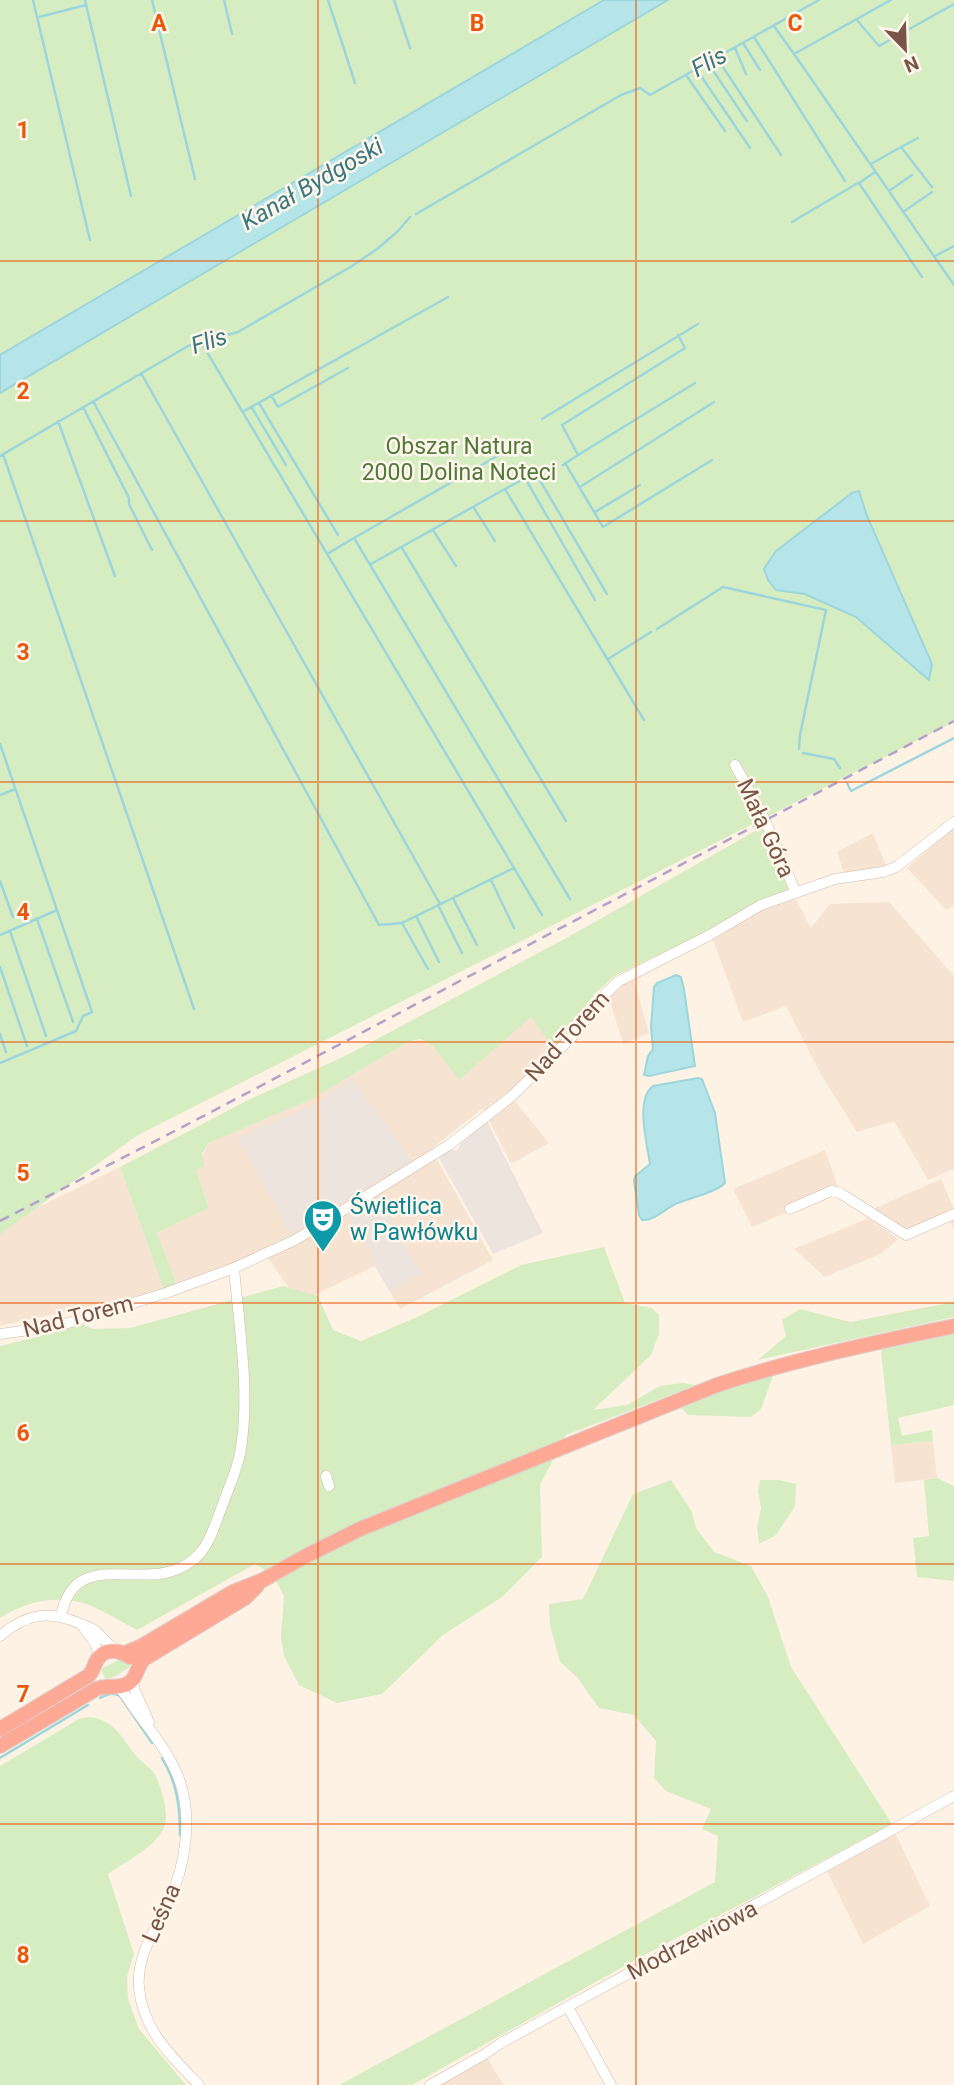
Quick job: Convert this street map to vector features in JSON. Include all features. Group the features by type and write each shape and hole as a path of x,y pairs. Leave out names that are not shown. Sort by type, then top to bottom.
{"highway":[{"path":"0,1729 88,1676 106,1652 140,1647 233,1592 264,1580 372,1524 717,1385 771,1367 954,1326"},
{"path":"0,1746 96,1689 123,1686 144,1659 245,1598 264,1580"},
{"path":"120,1652 131,1657 135,1673"},
{"path":"97,1663 100,1681 113,1686"}],"street":[{"name":"Mała Góra","path":"735,765 765,820 796,893"},
{"name":"Nad Torem","path":"0,1334 58,1326 166,1293 234,1268 295,1240 449,1145 512,1096 574,1035 605,994 620,981 708,936 738,916 761,905 835,879 883,872 896,867 954,822"},
{"path":"790,1209 831,1191 841,1194 906,1235 954,1214"},
{"path":"61,1616 69,1591 85,1578 108,1574 147,1575 171,1572 192,1560 208,1542 241,1450 243,1395 234,1268"},
{"path":"0,1636 27,1619 42,1615 61,1616 95,1630 120,1652"},
{"path":"81,1624 95,1643 97,1663"},
{"name":"Leśna","path":"135,1673 135,1692 177,1774 183,1792 185,1834 181,1867 170,1899 144,1954 139,1973 142,2008 158,2041 198,2085"},
{"name":"Leśna","path":"113,1686 127,1695 152,1729"},
{"name":"Modrzewiowa","path":"430,2085 501,2043 954,1796"},
{"path":"568,2007 611,2085"}],"shaded area":[{"path":"954,828 954,905 946,910 907,868"},
{"path":"873,833 887,868 844,873 837,852"},
{"path":"796,899 811,928 830,904 889,902 954,976 954,1169 928,1180 894,1121 857,1132 820,1073 786,1006 743,1022 713,940 752,914"},
{"path":"633,978 649,1033 623,1044 607,992"},
{"path":"531,1017 554,1049 509,1094 549,1143 511,1164 483,1108 431,1149 493,1260 400,1309 375,1266 299,1302 263,1251 177,1286 157,1233 209,1208 196,1170 209,1143 310,1100 408,1042 420,1040 433,1046 459,1079"},
{"path":"352,1079 412,1161 290,1234 238,1137 313,1105"},
{"path":"487,1121 543,1233 493,1254 439,1158 449,1149 457,1151 462,1140"},
{"path":"825,1150 839,1190 752,1227 733,1189"},
{"path":"120,1167 164,1290 0,1326 0,1226"},
{"path":"941,1179 954,1209 954,1229 948,1217 906,1235 869,1211"},
{"path":"377,1195 421,1273 390,1292 347,1213"},
{"path":"869,1218 898,1239 882,1253 825,1277 794,1249"},
{"path":"933,1441 937,1478 895,1483 891,1445"},
{"path":"895,1833 930,1906 863,1944 827,1871"},
{"path":"485,2054 503,2085 430,2085"}],"green space":[{"name":"Obszar Natura 2000 Dolina Noteci","path":"0,0 954,0 954,722 138,1135 0,1234"},
{"path":"764,826 791,891 616,975 594,994 571,1030 554,1049 531,1017 459,1080 433,1046 420,1039 408,1042 310,1100 209,1143 202,1154 204,1166 196,1170 209,1208 157,1233 177,1286 164,1290 120,1167 248,1100 347,1055 570,936"},
{"path":"604,1247 625,1303 652,1308 659,1315 659,1334 651,1355 593,1410 627,1405 660,1386 683,1383 696,1385 566,1435 540,1485 542,1557 502,1597 443,1635 382,1694 337,1703 299,1685 284,1656 281,1638 284,1596 273,1575 255,1564 137,1630 83,1603 61,1600 30,1604 0,1618 0,1346 79,1323 93,1329 130,1328 283,1286 318,1296 333,1330 361,1341 415,1318 521,1265"},
{"path":"954,1302 954,1317 758,1360 786,1336 782,1320 800,1309 850,1322"},
{"path":"954,1334 954,1405 898,1418 902,1436 932,1430 933,1441 891,1445 881,1350"},
{"path":"773,1376 761,1409 751,1417 688,1415 681,1408 716,1392"},
{"path":"937,1478 954,1486 954,1581 917,1577 913,1538 929,1536 924,1480"},
{"path":"671,1480 692,1512 696,1528 714,1552 751,1566 768,1597 791,1667 892,1824 635,1960 412,2085 339,2085 715,1882 718,1836 702,1829 711,1809 666,1791 654,1778 656,1741 634,1715 599,1708 577,1677 560,1662 550,1625 549,1604 583,1599 633,1494"},
{"path":"760,1480 796,1484 795,1506 776,1535 759,1544 757,1528 761,1508 758,1491"},
{"path":"120,1659 130,1664 130,1667 112,1678 105,1679 101,1669"},
{"path":"90,1717 106,1722 118,1732 138,1758 154,1773 162,1793 166,1810 163,1830 145,1849 108,1874 134,1954 127,1977 128,1999 139,2029 186,2085 0,2085 0,1766 79,1719"}],"water":[{"name":"Kanał Bydgoski","path":"604,0 668,0 0,393 0,355"},
{"path":"859,491 867,516 932,664 929,680 856,617 805,594 776,590 768,580 764,569 776,551 852,493"},
{"path":"676,975 681,977 684,989 695,1066 644,1075 648,1056 653,1049 651,1027 654,987"},
{"path":"702,1079 715,1113 725,1183 710,1192 642,1220 634,1181 635,1176 650,1164 643,1111 648,1092 653,1086"}],"waterway":[{"path":"33,0 90,240"},
{"path":"85,0 131,196"},
{"path":"152,0 195,179"},
{"path":"224,0 232,34"},
{"path":"328,0 355,83"},
{"path":"394,0 410,48"},
{"name":"Flis","path":"416,214 621,95 640,88 650,95 819,0"},
{"path":"774,26 794,54 891,0"},
{"path":"856,19 879,46 954,4"},
{"path":"39,17 86,5"},
{"path":"754,37 845,181"},
{"path":"743,43 760,70"},
{"path":"735,48 746,74"},
{"path":"794,54 954,285"},
{"path":"717,58 781,155"},
{"path":"708,63 747,121"},
{"path":"697,70 750,148"},
{"path":"686,75 725,131"},
{"path":"901,147 918,138"},
{"path":"871,164 901,147 932,187"},
{"path":"875,172 859,183 922,277"},
{"path":"889,191 912,175"},
{"path":"792,222 858,183"},
{"path":"903,212 932,192"},
{"name":"Flis","path":"0,456 188,346 238,332 352,266 377,249 410,217"},
{"path":"935,256 954,246"},
{"path":"244,411 448,297"},
{"path":"542,419 698,324"},
{"path":"563,465 578,455 562,425 685,348 678,335"},
{"path":"201,342 542,915"},
{"path":"271,395 278,407 348,368"},
{"path":"141,373 440,904"},
{"path":"578,455 695,383"},
{"path":"93,401 379,925 402,923 514,868"},
{"path":"580,487 714,402"},
{"path":"259,403 338,535"},
{"path":"83,407 152,550"},
{"path":"252,408 286,465"},
{"path":"58,421 115,576"},
{"path":"354,538 520,443"},
{"path":"3,454 194,1009"},
{"path":"565,463 603,527 712,460"},
{"path":"505,489 540,470 556,468"},
{"path":"535,472 607,594"},
{"path":"525,478 595,600"},
{"path":"595,512 640,485"},
{"path":"371,564 505,489 644,720"},
{"path":"474,508 495,541"},
{"path":"433,530 456,566"},
{"path":"327,554 354,538 570,899"},
{"path":"402,548 566,821"},
{"path":"657,629 723,587 826,610 799,749"},
{"path":"608,659 651,632"},
{"path":"847,783 851,791 954,738"},
{"path":"0,744 92,1012 83,1016 76,1031 0,1063"},
{"path":"803,753 834,759 840,768"},
{"path":"0,795 15,789"},
{"path":"491,880 514,928"},
{"path":"0,881 13,917"},
{"path":"453,898 477,945"},
{"path":"438,905 462,953"},
{"path":"0,935 57,910"},
{"path":"416,916 439,962"},
{"path":"37,919 73,1022"},
{"path":"402,923 428,969"},
{"path":"10,931 46,1036"},
{"path":"0,967 27,1046"},
{"path":"0,1034 6,1052"},
{"path":"100,1698 110,1694 120,1696 152,1743"},
{"path":"0,1758 88,1705"},
{"path":"162,1758 177,1795 180,1835"}],"railway":[{"path":"0,1221 954,721"}],"place":[{"name":"Świetlica w Pawłówku","path":"323,1253"}]}
